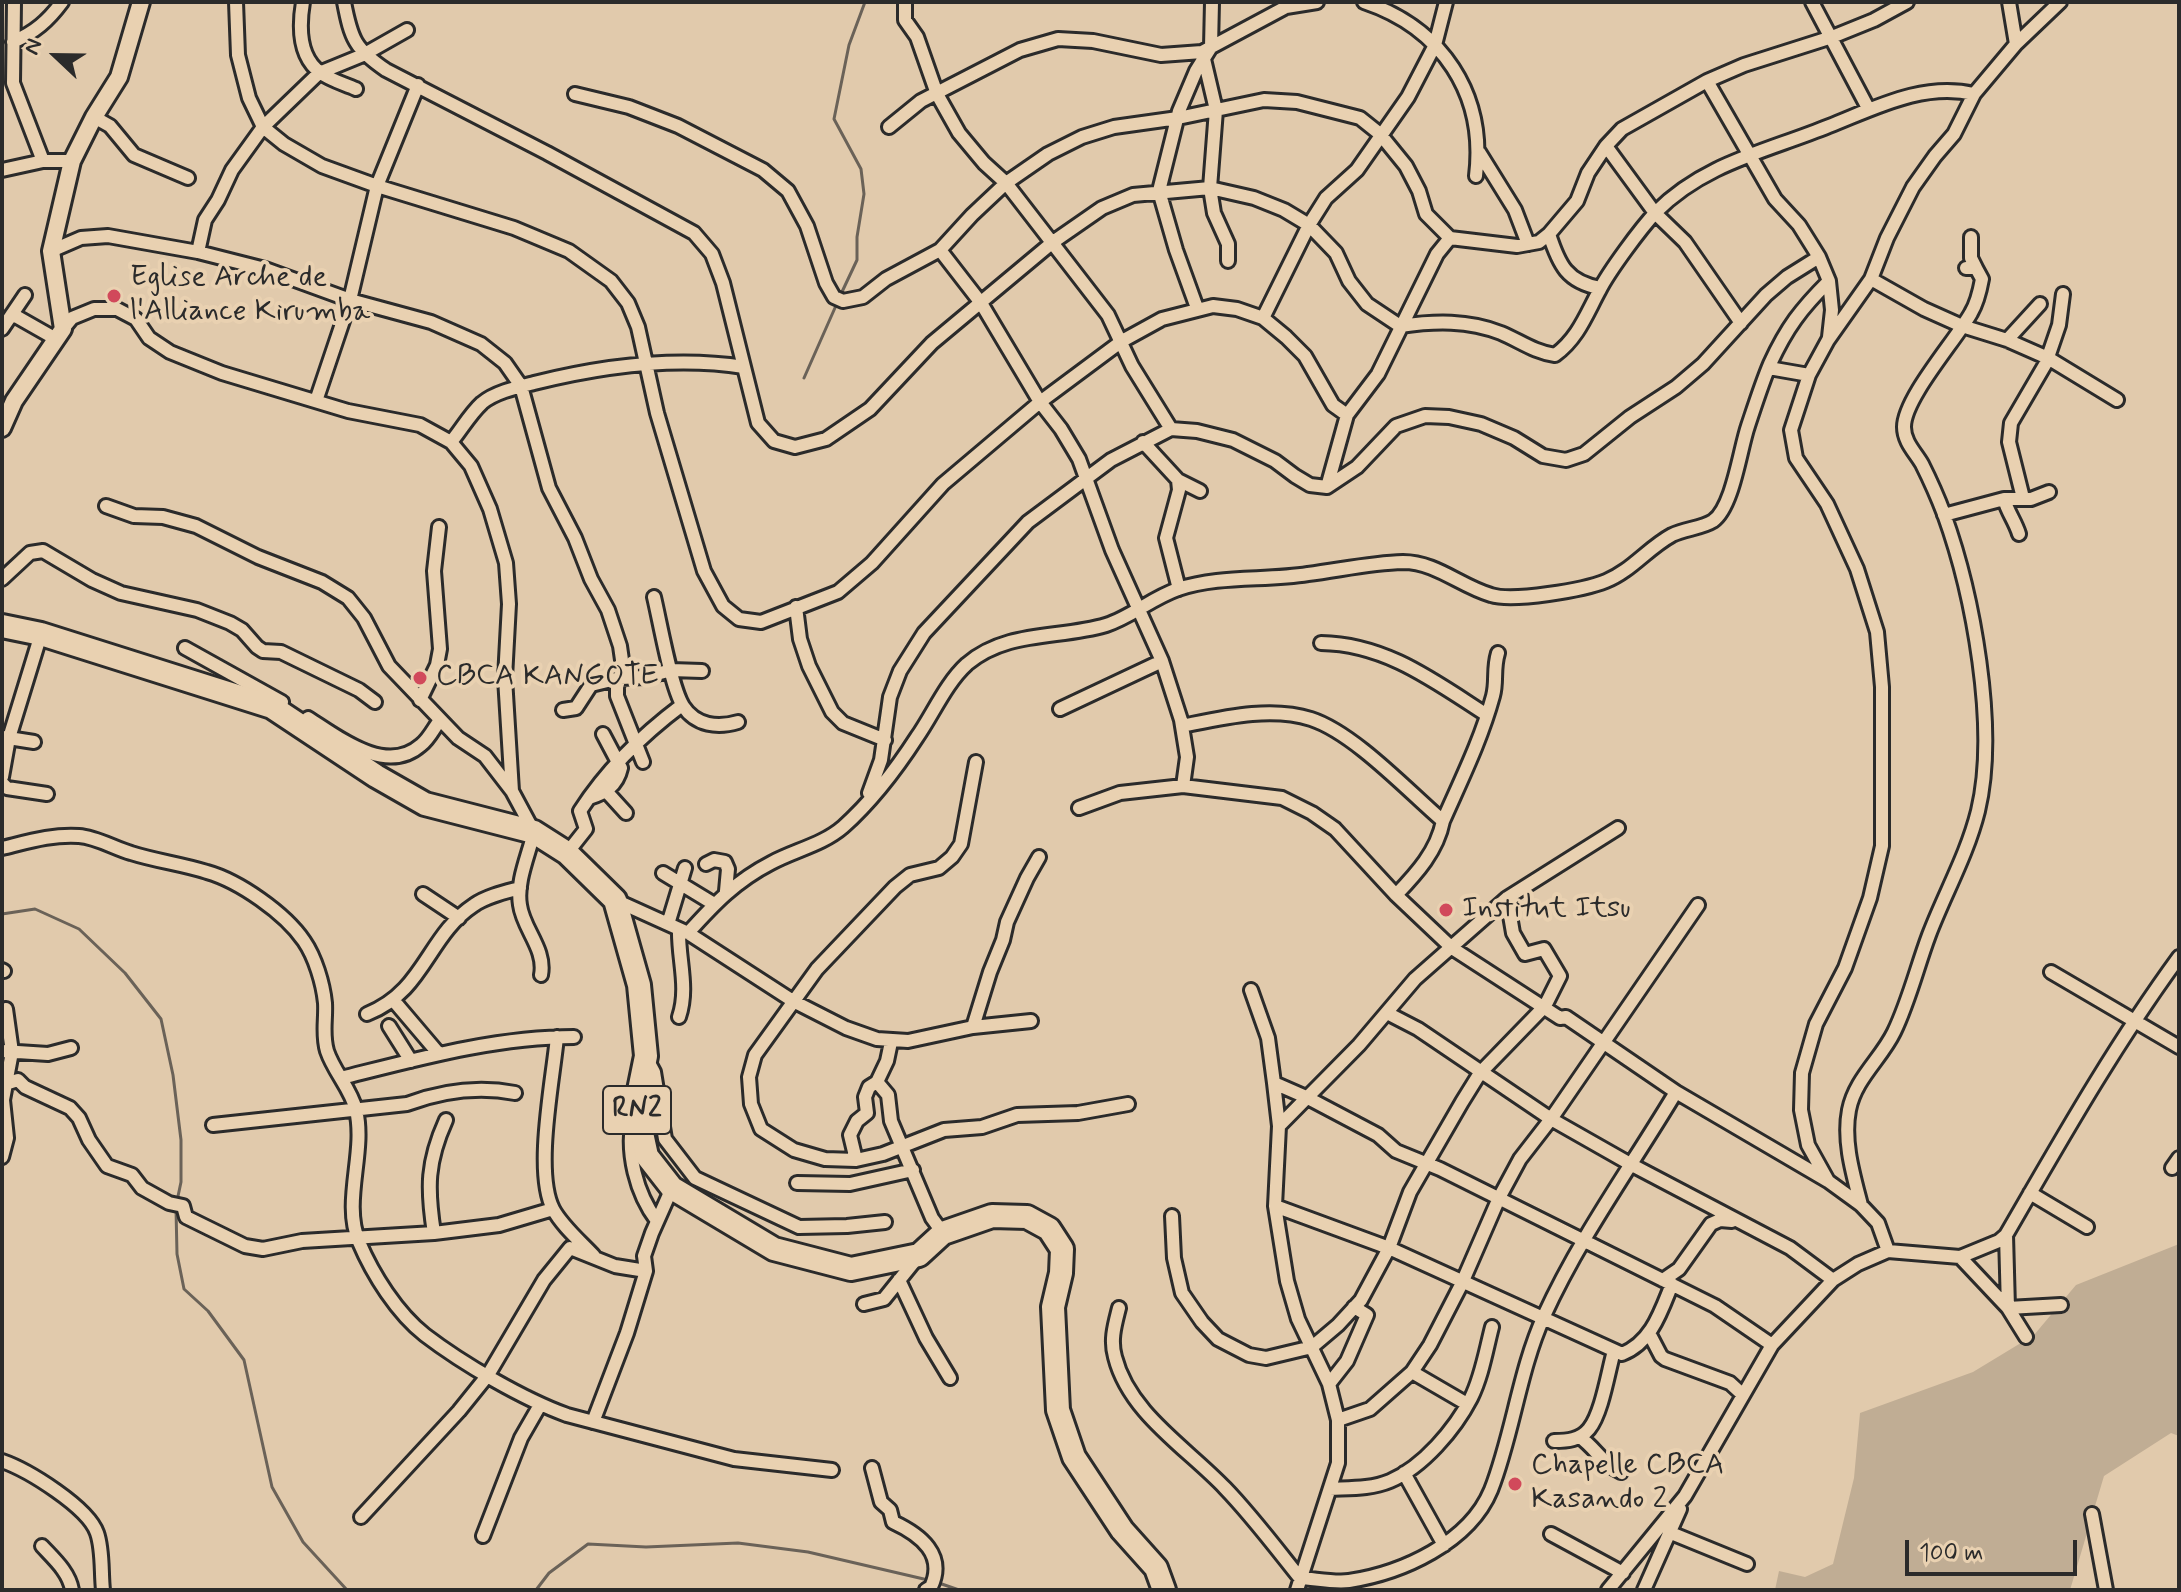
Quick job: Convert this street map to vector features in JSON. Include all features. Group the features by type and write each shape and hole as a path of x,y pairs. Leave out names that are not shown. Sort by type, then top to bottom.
{"highway":[{"name":"RN2","path":"2,626 41,634 272,707 376,776 425,804 534,832 567,853 615,900 639,985 646,1056 636,1105 647,1156 672,1188 774,1249 851,1269 919,1255"},
{"path":"919,1255 943,1233 992,1216 1027,1217 1049,1229 1062,1249 1061,1273 1053,1307 1058,1410 1074,1457 1122,1530 1156,1568 1164,1590"}],"street":[{"path":"14,2 13,83 43,161"},
{"path":"13,42 33,33 50,19 62,2"},
{"path":"60,334 51,251 72,161 119,77 141,2"},
{"path":"236,2 238,55 249,98 263,127 284,144 322,166 514,228 569,251 611,281 628,303 638,327 657,413 704,571 723,606 739,619 761,622 838,592 872,563 943,484 1040,402 1122,341 1162,319 1213,306 1237,309 1263,318 1305,356 1333,405 1347,415"},
{"path":"303,2 302,42 319,73 356,89"},
{"path":"344,2 350,31 363,55 694,233 712,254 723,283 758,423 774,441 795,447 826,439 870,409 932,343 1053,242 1102,208 1133,195 1210,188 1254,198 1284,210 1309,225 1336,253 1349,281 1367,304 1400,326 1435,321 1465,324 1501,333 1540,353 1555,355 1568,345 1581,327 1600,288 1655,213 1688,184 1749,153 1829,126 1868,108 1928,91 1958,90 1974,94"},
{"path":"905,2 905,20 917,37 937,94 959,133 1006,183 1108,315 1132,366 1171,429"},
{"path":"1212,2 1207,53 1216,110 1210,188 1214,213 1228,244 1228,261"},
{"path":"1197,308 1159,191 1178,118 1196,71 1207,53 1286,7 1317,2"},
{"path":"1364,2 1388,10 1450,60 1472,107 1479,152 1476,176"},
{"path":"1263,318 1309,225 1326,198 1357,170 1408,97 1435,45 1446,2"},
{"path":"1812,2 1868,108"},
{"path":"575,94 629,107 678,126 763,170 788,191 807,226 826,283 839,299 863,297 886,279 940,250 1006,183 1048,154 1082,137 1114,127 1178,118 1264,100 1297,102 1360,118 1380,134 1406,166 1426,214 1450,238 1517,246 1539,242 1577,201 1588,173 1622,129 1707,81 1744,65 1832,37 1907,2"},
{"path":"2009,2 2016,44"},
{"path":"1828,1181 1808,1145 1801,1110 1802,1073 1816,1024 1850,954 1870,898 1882,846 1882,687 1877,632 1857,569 1827,504 1796,458 1791,430 1809,375 1828,340 1871,279 1887,238 1913,187 1954,134 1974,94 2016,44 2060,2"},
{"path":"198,252 205,220 232,170 263,127 319,73 363,55 407,30"},
{"path":"889,127 921,101 1020,50 1058,39 1093,41 1161,55 1207,53"},
{"path":"2,73 13,83"},
{"path":"1707,81 1775,199 1799,225 1819,257 1829,281 1832,310 1828,340"},
{"path":"316,401 350,300 377,186 418,85"},
{"path":"94,117 110,126 134,155 188,178"},
{"path":"1606,146 1655,213 1685,242 1741,323"},
{"path":"1479,152 1515,210 1528,244"},
{"path":"2,170 43,161 72,161"},
{"path":"1549,234 1555,253 1570,277 1582,285 1600,288"},
{"path":"51,251 81,238 108,236 198,252 265,269 350,300 431,322 481,344 505,363 521,386 549,488 608,610 620,646 623,667 617,696 643,762"},
{"path":"1861,1205 1851,1166 1847,1129 1849,1107 1859,1082 1894,1033 1930,932 1965,854 1978,810 1986,763 1981,682 1970,608 1944,515 1922,463 1908,445 1904,426 1910,405 1972,311 1980,291 1982,279 1971,268 1971,237"},
{"path":"1327,487 1347,415 1378,374 1437,254 1450,238"},
{"path":"940,250 981,303 1040,402 1079,459 1112,550 1162,661 1182,726 1187,757 1183,786"},
{"path":"866,801 885,740 890,697 900,671 924,633 1028,522 1111,460 1171,429 1197,431 1233,440 1275,461 1310,485 1327,487 1357,467 1396,426 1425,416 1449,417 1481,424 1514,438 1543,456 1566,460 1584,454 1630,417 1676,387 1703,364 1787,277 1819,257"},
{"path":"1871,279 1962,326 2007,340 2048,358 2117,400"},
{"path":"678,929 714,904 726,891 772,862 812,846 842,828 895,768 965,666 988,651 1032,636 1108,625 1179,589 1207,582 1307,575 1356,565 1407,562 1434,568 1492,596 1516,598 1606,581 1635,564 1671,535 1712,522 1722,512 1769,368 1788,325 1829,281"},
{"path":"2023,498 2009,442 2011,423 2048,358 2059,325 2063,294"},
{"path":"2,329 25,295"},
{"path":"2007,340 2040,304"},
{"path":"2,428 14,401 72,318 94,309 117,309 136,319 149,338 170,352 222,373 348,411 420,425 451,442 471,466 490,509 506,563 509,604 505,678 512,791"},
{"path":"12,314 60,334"},
{"path":"451,442 483,402 521,386 569,374 646,364 744,367"},
{"path":"1769,368 1809,375"},
{"path":"1143,442 1178,480 1200,491"},
{"path":"1178,480 1179,490 1166,538 1179,589"},
{"path":"1944,515 2004,499 2041,496 2049,492"},
{"path":"2004,499 2009,519 2019,534"},
{"path":"106,506 134,516 163,517 196,526 258,557 322,582 348,598 364,618 389,666 458,738 485,756 512,791 534,832 520,888 520,906 543,963 541,975"},
{"path":"420,700 437,665 440,649 434,571 439,527"},
{"path":"2,579 30,553 43,551 121,593 197,610 230,623 242,630 263,651 281,652 359,690 375,702"},
{"path":"654,597 682,705 703,722 715,727 738,722"},
{"path":"796,607 800,639 809,666 832,712 843,723 885,740"},
{"path":"41,634 6,737 2,783 47,794"},
{"path":"1321,643 1378,651 1487,715"},
{"path":"185,648 356,748 374,755 394,756 412,751 423,744 440,720"},
{"path":"1396,895 1420,870 1441,833 1443,821 1481,736 1495,687 1493,677 1498,653"},
{"path":"1060,709 1162,661"},
{"path":"563,710 576,708 591,685 671,670 702,671"},
{"path":"567,853 586,829 580,811 589,798 636,743 682,705"},
{"path":"1182,726 1228,717 1275,714 1312,720 1363,751 1443,821"},
{"path":"589,798 606,791 620,773 618,762 603,734"},
{"path":"6,737 34,742"},
{"path":"976,762 961,844 952,857 939,868 910,875 895,887 817,969 755,1055 749,1077 751,1104 761,1129 794,1150 825,1159 856,1160 883,1154 944,1130 982,1127 1017,1115 1078,1113 1128,1104"},
{"path":"1079,808 1120,793 1183,786 1282,798 1312,813 1335,829 1396,895 1452,948 1560,1018 1566,1017 1676,1092 1828,1181 1861,1205 1878,1223 1888,1251"},
{"path":"606,791 626,813"},
{"path":"1279,1126 1359,1045 1415,979 1507,898 1618,828"},
{"path":"2,848 41,838 81,836 211,873 285,918 306,944 323,985 323,1032 328,1054 356,1110 359,1146 354,1177 357,1239 373,1271 398,1306 424,1334 540,1405 734,1459 832,1470"},
{"path":"973,1027 1007,922 1039,857"},
{"path":"706,864 714,860 725,862 728,869 726,891"},
{"path":"679,1017 684,1003 684,987 678,929 685,868"},
{"path":"663,873 714,904"},
{"path":"367,1014 394,1001 417,976 426,958 459,918 474,905 520,888"},
{"path":"423,894 459,918"},
{"path":"1172,1216 1174,1258 1182,1293 1218,1339 1249,1355 1266,1358 1312,1347 1354,1307 1375,1277 1389,1248 1398,1218 1426,1163 1480,1073 1545,1006 1560,976 1544,949 1525,954 1513,933 1507,898"},
{"path":"615,900 678,929 793,1001 846,1028 891,1042 973,1027 1031,1021"},
{"path":"1338,1420 1370,1409 1412,1372 1430,1345 1462,1283 1499,1198 1520,1159 1551,1119 1698,905"},
{"path":"1608,1590 1685,1496 1772,1345 1833,1280 1858,1264 1888,1251 1960,1257 2006,1235 2061,1137 2133,1020 2179,957"},
{"path":"2051,972 2179,1047"},
{"path":"1251,990 1268,1038 1274,1083 1279,1126 1275,1206 1287,1281 1298,1319 1329,1384 1338,1420 1338,1463 1299,1584"},
{"path":"394,1001 439,1054"},
{"path":"2,1157 7,1138 2,1109 7,1051 6,1009"},
{"path":"1387,1013 1418,1029 1551,1119 1790,1248 1833,1280"},
{"path":"389,1026 411,1061"},
{"path":"557,1037 544,1154 545,1178 553,1209 596,1259"},
{"path":"341,1078 497,1043 574,1037"},
{"path":"856,1160 850,1135 857,1121 867,1113 865,1097 869,1087 877,1082 887,1061 891,1042"},
{"path":"7,1051 48,1054 71,1048"},
{"path":"646,1056 654,1072 665,1139 695,1178 799,1227 885,1222"},
{"path":"4,1085 18,1080 25,1087 70,1108 107,1166 132,1175 142,1188 169,1203 183,1206 186,1217 245,1246 263,1249 302,1241 434,1233 499,1225 553,1209"},
{"path":"877,1082 888,1095 891,1121 932,1218 943,1233"},
{"path":"1274,1083 1378,1135 1396,1151 1499,1198 1715,1306 1772,1345"},
{"path":"213,1125 407,1104 425,1097 473,1088 515,1093"},
{"path":"1299,1584 1347,1582 1402,1567 1444,1545 1471,1520 1490,1492 1543,1319 1582,1241 1676,1092"},
{"path":"636,1105 631,1130 636,1180 644,1203 657,1221"},
{"path":"434,1233 428,1192 430,1163 446,1120"},
{"path":"797,1183 850,1184 913,1170"},
{"path":"593,1422 627,1333 646,1271 644,1256 672,1188"},
{"path":"2030,1193 2087,1227"},
{"path":"1275,1206 1389,1248 1622,1354 1649,1333 1667,1282 1711,1224 1720,1220 1742,1223"},
{"path":"2006,1235 2008,1308"},
{"path":"361,1517 488,1375 544,1280 570,1248 615,1266 646,1271"},
{"path":"864,1304 884,1299 919,1255"},
{"path":"1960,1257 2008,1308 2026,1337"},
{"path":"899,1280 926,1338 950,1378"},
{"path":"2008,1308 2061,1305"},
{"path":"1354,1307 1381,1321"},
{"path":"1119,1308 1113,1334 1114,1354 1129,1390 1163,1430 1226,1488 1299,1584"},
{"path":"1329,1384 1347,1361 1367,1315"},
{"path":"1330,1489 1367,1488 1391,1481 1434,1447 1467,1404 1484,1362 1492,1327"},
{"path":"1649,1333 1665,1359 1730,1383 1743,1395"},
{"path":"1554,1441 1580,1437 1589,1429 1614,1351"},
{"path":"1412,1372 1467,1404"},
{"path":"483,1536 521,1438 540,1405"},
{"path":"1580,1437 1595,1449 1604,1464 1621,1472"},
{"path":"2,1461 33,1477 86,1516 96,1529 100,1544 103,1590"},
{"path":"872,1468 881,1502 890,1510 893,1522 913,1534 931,1552 937,1567 931,1585"},
{"path":"1404,1473 1444,1545"},
{"path":"1644,1590 1685,1496"},
{"path":"2092,1514 2108,1589"},
{"path":"1671,1533 1747,1564"},
{"path":"1551,1534 1623,1573"},
{"path":"42,1546 71,1582 72,1590"}],"shaded area":[{"path":"2179,1244 2179,1436 2171,1433 2104,1476 2070,1590 1775,1590 1779,1571 1805,1577 1833,1564 1854,1478 1860,1413 1973,1372 2034,1335 2076,1285"}],"waterway":[{"path":"841,294 857,260 857,237 864,194 861,169 834,119 849,45 865,2"},
{"path":"804,378 838,301"},
{"path":"2,914 35,909 79,929 125,973 161,1019 173,1075 181,1140 181,1182 177,1201"},
{"path":"176,1209 177,1254 184,1289 208,1311 244,1360 272,1487 303,1542 347,1590"},
{"path":"536,1590 549,1573 588,1544 646,1547 738,1543 808,1552 928,1580"},
{"path":"936,1582 959,1590"}],"place":[{"name":"Eglise Arche de l'Alliance Kirumba","path":"114,296"},
{"name":"CBCA KANGOTE","path":"420,678"},
{"name":"Institut Itsu","path":"1446,910"},
{"name":"Chapelle CBCA Kasando 2","path":"1515,1484"}]}
